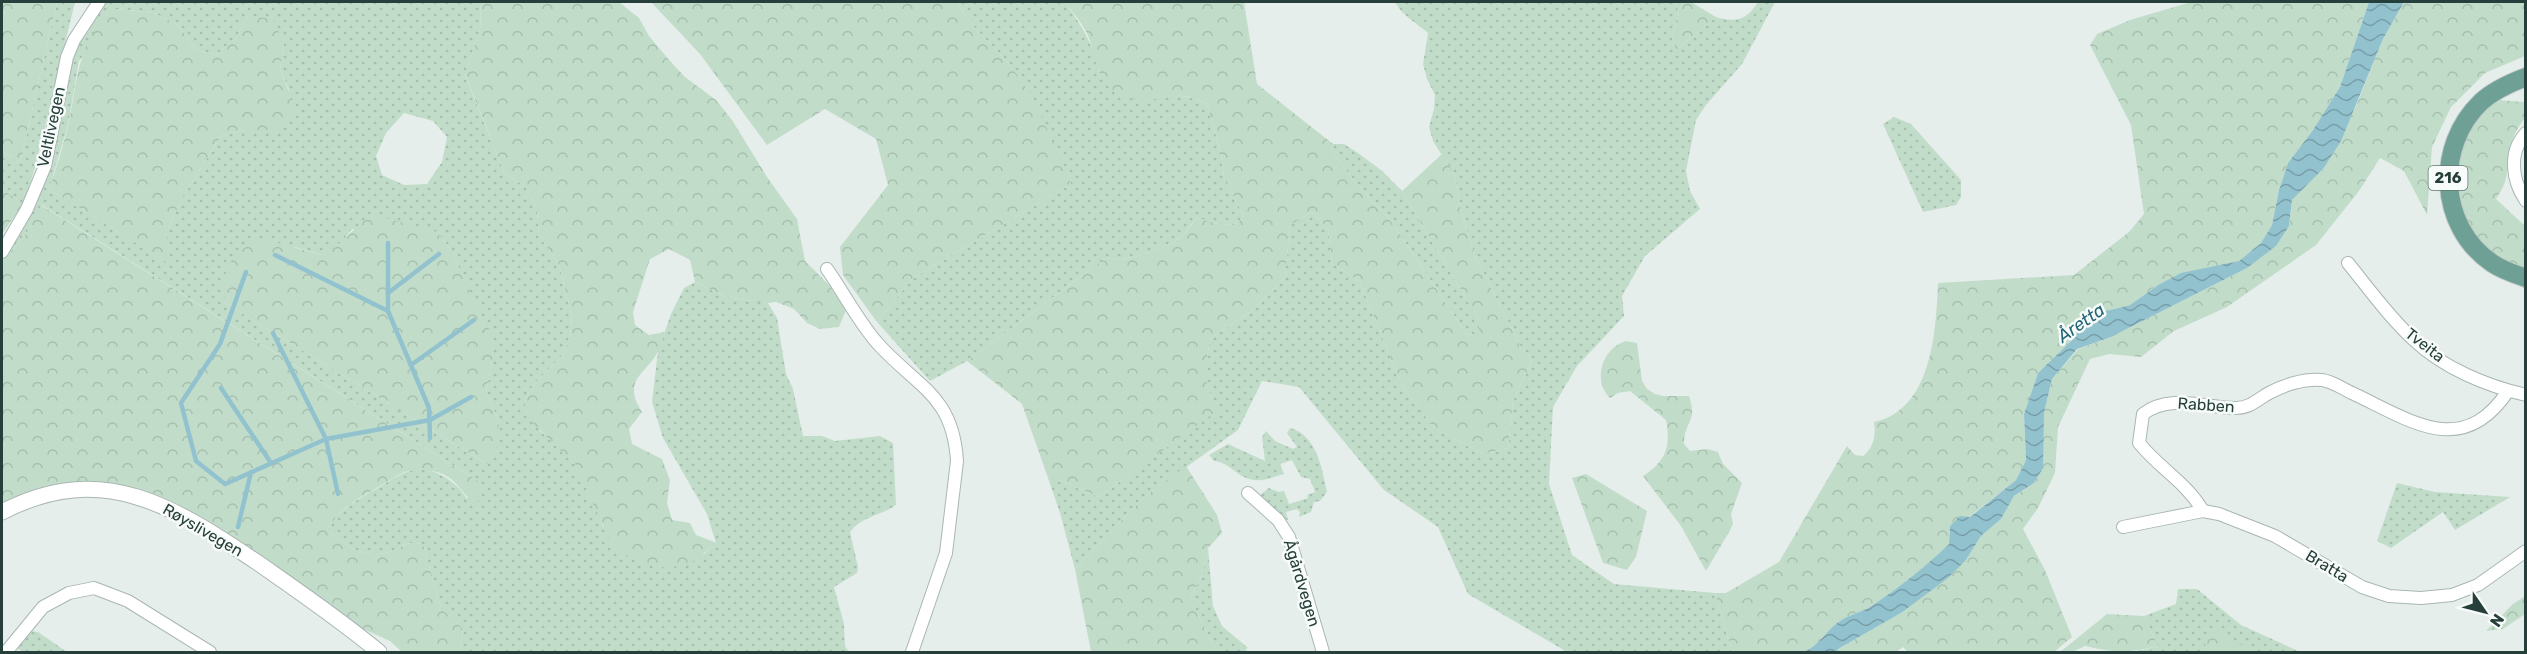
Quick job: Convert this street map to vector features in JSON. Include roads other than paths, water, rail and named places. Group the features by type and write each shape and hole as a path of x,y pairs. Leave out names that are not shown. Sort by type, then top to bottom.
{"main road":[{"name":"216","path":"2526,77 2491,94 2468,116 2451,153 2448,178 2451,205 2469,242 2490,262 2526,278"}],"street":[{"name":"Veltlivegen","path":"2,252 27,209 45,166 67,57 74,40 99,2"},
{"path":"2526,132 2520,138 2515,153 2514,178 2526,201"},
{"name":"Tveita","path":"2348,263 2415,341 2439,359 2467,374 2508,391 2526,395"},
{"path":"827,269 879,345 940,403 956,446 957,462 946,553 912,652"},
{"name":"Rabben","path":"2203,511 2179,480 2139,443 2143,414 2152,408 2170,403 2240,408 2252,405 2267,394 2285,386 2323,380 2417,424 2441,430 2460,429 2477,424 2499,405 2508,391"},
{"name":"Røyslivegen","path":"2,512 45,495 75,489 122,492 153,501 183,514 244,554 297,590 379,652"},
{"name":"Ågårdvegen","path":"1248,493 1278,520 1289,537 1323,652"},
{"name":"Bratta","path":"2123,527 2203,511 2250,525 2275,536 2361,587 2389,596 2421,598 2452,595 2478,585 2526,551"},
{"path":"6,652 44,607 69,593 94,588 129,601 210,652"}],"water":[{"path":"2369,2 2404,2 2383,39 2341,141 2323,169 2292,200 2289,226 2276,246 2247,268 2111,337 2077,349 2052,379 2044,413 2043,468 2034,483 2014,496 2001,519 1981,536 1966,560 1948,578 1901,613 1838,649 1837,652 1802,652 1813,647 1840,621 1869,607 1913,576 1949,544 1950,526 1960,516 1970,517 2016,480 2026,460 2024,414 2038,373 2072,340 2090,315 2130,305 2158,285 2181,273 2239,261 2261,243 2272,225 2279,190 2288,163 2313,130 2340,87"}],"waterway":[{"path":"388,243 388,311 429,408 430,438"},
{"path":"388,293 439,254"},
{"path":"275,255 388,311"},
{"path":"246,272 220,344 181,403 196,461 225,484 326,439 430,420 471,397"},
{"path":"411,365 474,320"},
{"path":"273,333 326,439 338,494"},
{"path":"221,388 271,463"},
{"path":"238,527 251,472"}],"water label":[{"name":"Åretta","path":"2081,323"}]}
